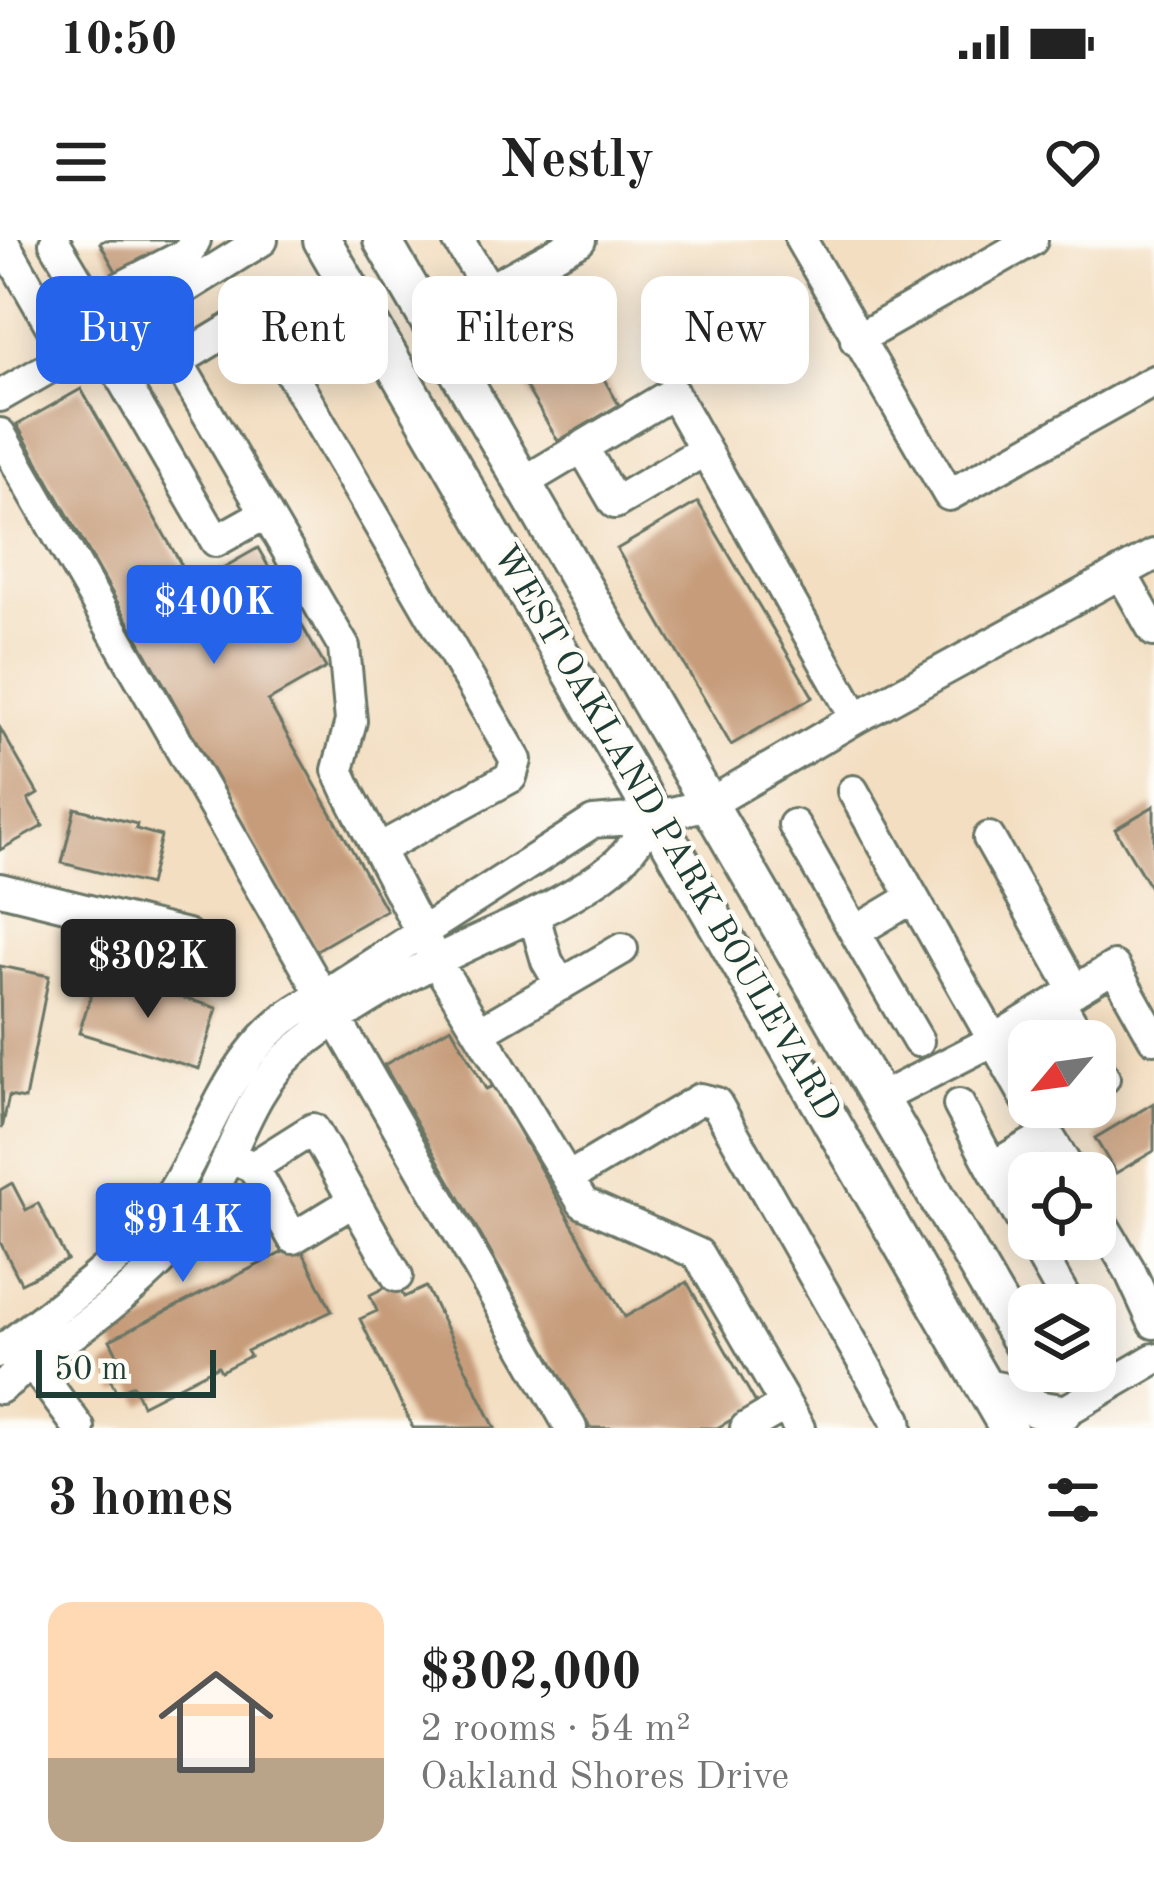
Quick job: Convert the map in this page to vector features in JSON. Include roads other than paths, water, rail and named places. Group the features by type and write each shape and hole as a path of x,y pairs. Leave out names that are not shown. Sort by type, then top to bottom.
{"main road":[{"name":"WEST OAKLAND PARK BOULEVARD","path":"322,240 1008,1428"},
{"path":"345,240 390,254"},
{"name":"WEST OAKLAND PARK BOULEVARD","path":"390,254 412,291"},
{"name":"WEST OAKLAND PARK BOULEVARD","path":"466,384 1008,1319"},
{"path":"985,1388 1020,1395 1036,1409 1066,1420"},
{"path":"1050,1392 1066,1420"}],"street":[{"path":"36,300 9,253 62,241 103,298 188,253 262,240"},
{"path":"458,240 481,276"},
{"path":"516,276 580,240"},
{"path":"801,240 949,495 1154,381"},
{"path":"856,340 1032,240"},
{"path":"180,276 205,249"},
{"path":"194,352 244,321 264,327 517,760 511,777 379,849"},
{"path":"0,396 36,376"},
{"path":"125,384 216,542 266,513"},
{"path":"191,384 344,646 351,721 338,770 420,931 583,1203 698,1254 792,1417 746,1428"},
{"path":"524,482 673,393 856,718"},
{"path":"0,434 571,1428"},
{"path":"583,448 615,503 705,450"},
{"path":"353,1202 293,1238 242,1162 247,1120 256,1096 330,1008 420,931 593,822 654,817 709,804 1154,554"},
{"path":"1121,573 1151,618"},
{"path":"853,791 1008,1068"},
{"path":"0,1388 16,1351 143,1233 190,1164 245,1057 261,1037 298,1006 330,1008 534,916 616,865 654,817"},
{"path":"794,825 918,1041"},
{"path":"989,838 1075,1020"},
{"path":"0,889 187,935"},
{"path":"855,932 912,898"},
{"path":"534,916 547,961 561,985"},
{"path":"481,1031 622,949"},
{"path":"881,1098 992,1041 1114,967 1154,1038"},
{"path":"261,1037 284,1060"},
{"path":"568,1178 700,1099 716,1103 897,1428"},
{"path":"959,1105 1008,1195"},
{"path":"219,1106 247,1120"},
{"path":"1043,1128 1058,1152"},
{"path":"16,1351 158,1264 242,1162 313,1129 397,1276"},
{"path":"992,1166 1048,1136"},
{"path":"1116,1234 1142,1262 1154,1323"},
{"path":"16,1351 79,1428"},
{"path":"1066,1420 1154,1359"}]}
